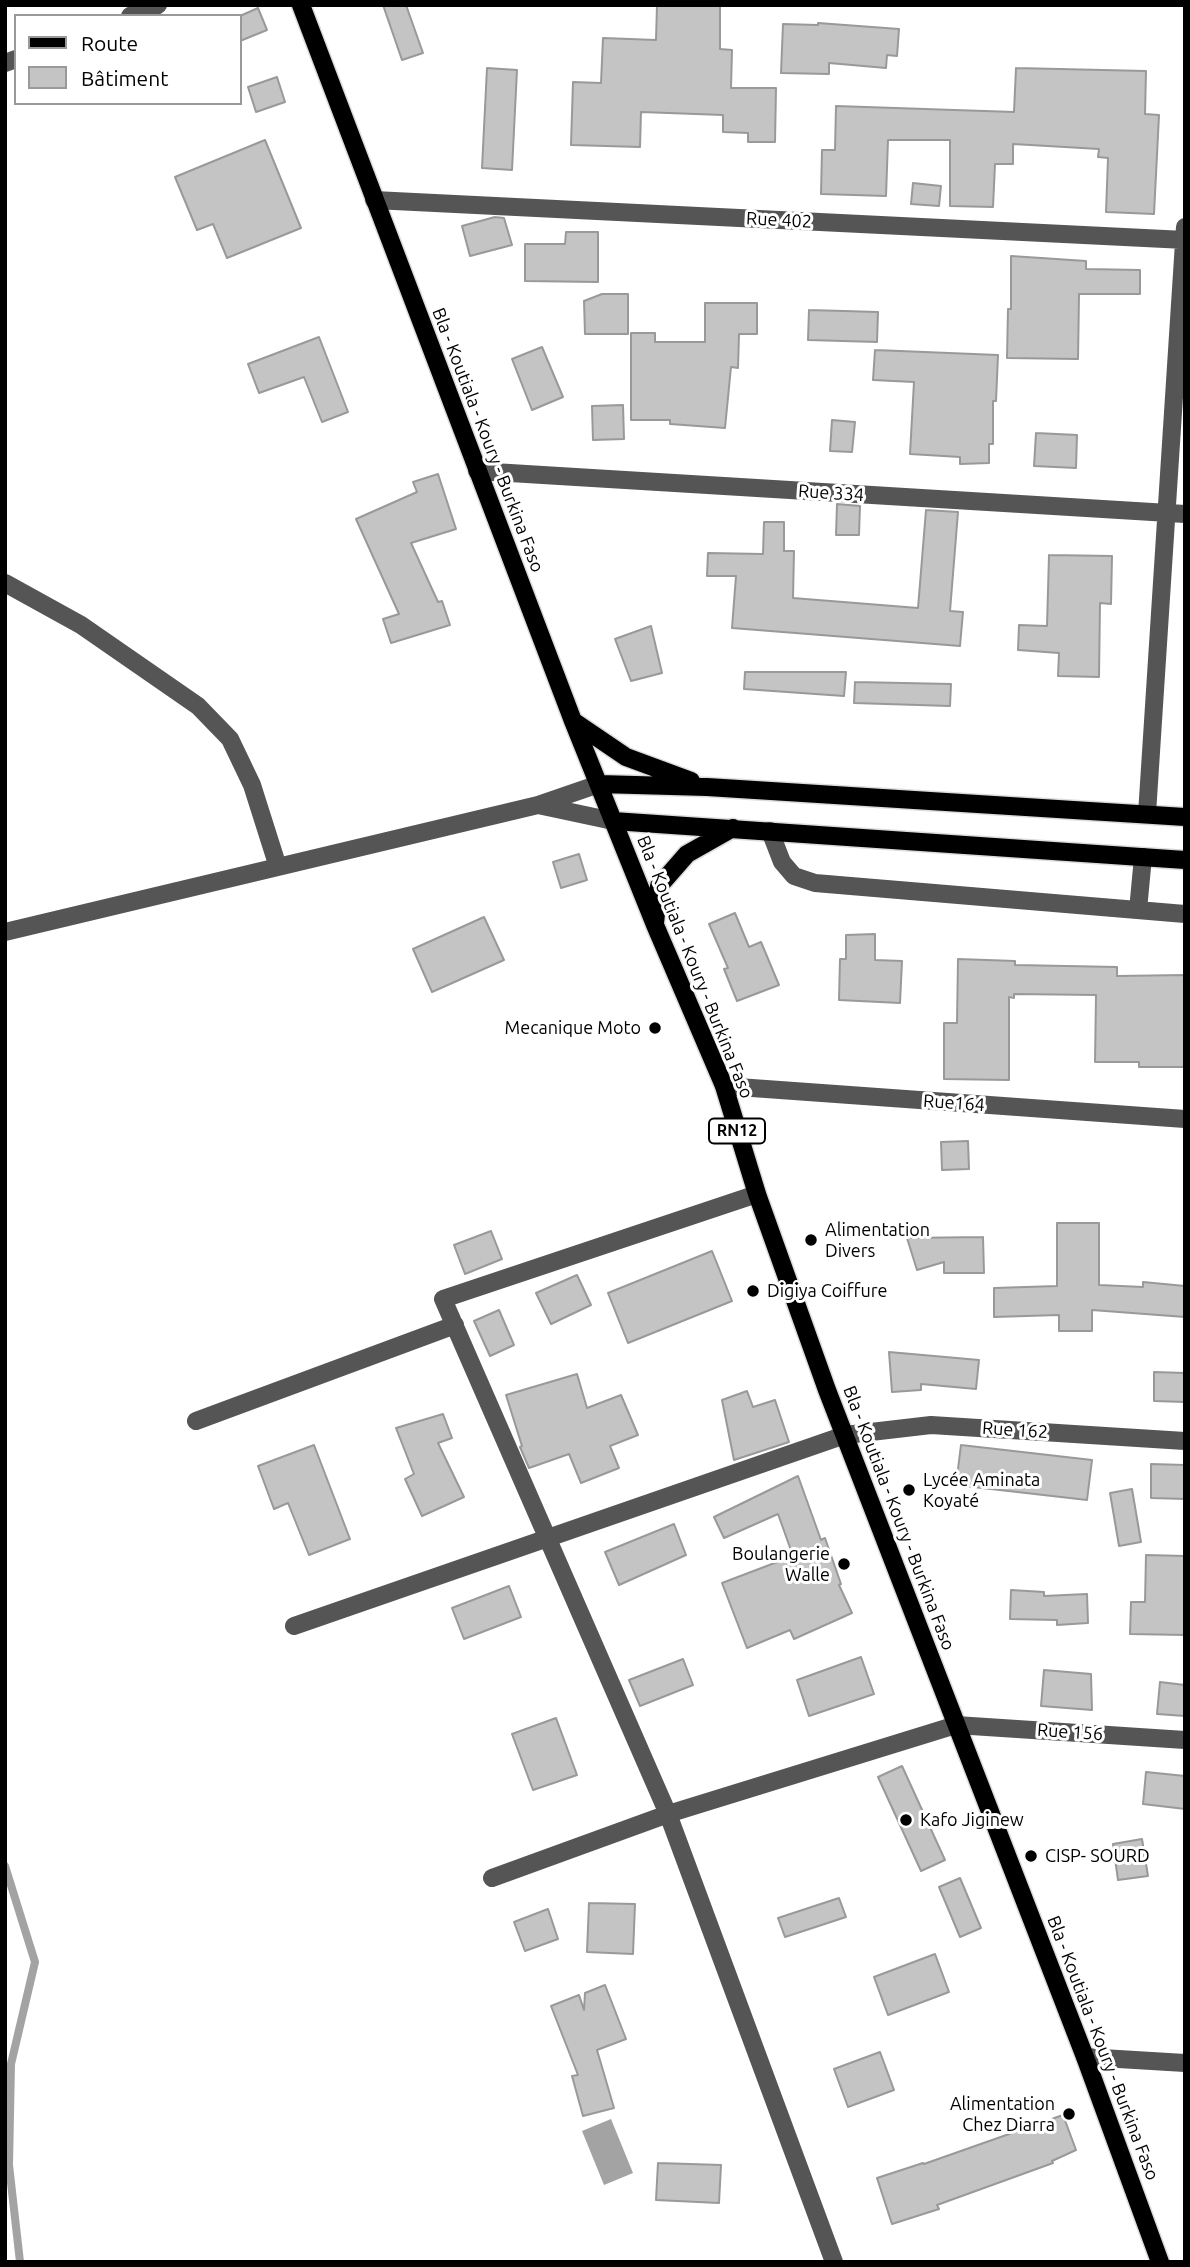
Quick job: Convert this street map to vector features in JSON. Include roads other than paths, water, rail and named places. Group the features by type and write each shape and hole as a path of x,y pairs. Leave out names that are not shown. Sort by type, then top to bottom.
{"main road":[{"name":"Bla - Koutiala - Koury - Burkina Faso","path":"301,5 573,721 723,1086 757,1195 845,1435 1162,2261"},
{"path":"573,721 626,757 708,787"},
{"path":"599,784 708,787 1185,817"},
{"path":"613,821 1185,860"},
{"path":"655,925 659,886 687,854 733,828"}],"street":[{"path":"135,14 158,5"},
{"name":"Rue 402","path":"374,200 1184,240"},
{"path":"1147,814 1185,227"},
{"name":"Rue 334","path":"477,471 1185,514"},
{"path":"5,583 81,625 198,706 214,722 230,739 252,785 278,867"},
{"path":"5,932 538,805 599,784"},
{"path":"538,805 613,821"},
{"path":"770,831 782,862 794,876 814,883 1185,914"},
{"path":"1138,910 1143,857"},
{"name":"Rue164","path":"723,1086 1185,1119"},
{"path":"757,1195 443,1299 668,1814 834,2262"},
{"path":"196,1421 454,1325"},
{"name":"Rue 162","path":"294,1626 845,1435 930,1425 1185,1441"},
{"path":"492,1878 668,1814 956,1725"},
{"name":"Rue 156","path":"956,1725 1185,1740"},
{"path":"1085,2057 1185,2063"}],"waterway":[{"path":"5,1866 35,1962 11,2064 9,2165 20,2262"}],"place":[{"name":"Mecanique Moto","path":"655,1028"},
{"name":"Alimentation Divers","path":"811,1240"},
{"name":"Digiya Coiffure","path":"753,1291"},
{"name":"Lycée Aminata Koyaté","path":"909,1490"},
{"name":"Boulangerie Walle","path":"844,1564"},
{"name":"Kafo Jiginew","path":"906,1820"},
{"name":"CISP- SOURD","path":"1031,1856"},
{"name":"Alimentation Chez Diarra","path":"1069,2114"}]}
